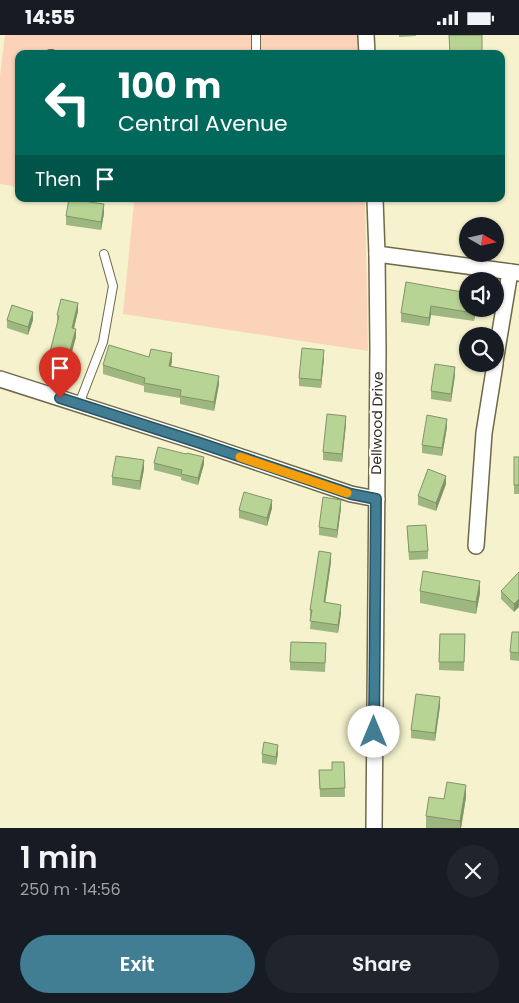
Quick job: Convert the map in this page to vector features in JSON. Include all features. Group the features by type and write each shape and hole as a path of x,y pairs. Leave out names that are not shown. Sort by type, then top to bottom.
{"street":[{"path":"366,35 367,50"},
{"name":"Dellwood Drive","path":"374,828 378,349 375,202"},
{"path":"377,254 515,273 503,327"},
{"path":"476,546 484,433 494,372"},
{"path":"0,379 351,494 376,499"}],"lane":[{"path":"256,35 256,50"},
{"path":"79,404 103,342 108,314 112,286 104,254"}],"shaded area":[{"path":"5,35 361,35 361,50 15,50 15,186 0,184 0,76"},
{"path":"128,202 365,202 368,351 123,314 134,203"}],"building":[{"path":"449,35 482,35 482,50 450,50"},
{"path":"68,202 104,204 101,222 66,216"},
{"path":"406,282 459,291 459,311 431,306 429,318 401,313"},
{"path":"61,299 78,303 72,328 76,329 68,357 50,352"},
{"path":"12,305 33,312 28,327 7,320"},
{"path":"109,345 149,357 151,349 172,353 169,366 219,376 214,402 180,396 181,390 144,383 145,378 103,365"},
{"path":"302,348 324,350 321,380 299,378"},
{"path":"435,364 455,367 451,394 431,391"},
{"path":"327,414 346,416 342,454 323,452"},
{"path":"427,415 447,419 442,448 422,445"},
{"path":"158,447 204,457 198,478 181,474 182,470 154,463"},
{"path":"116,456 144,460 140,481 112,477"},
{"path":"514,457 519,457 519,485 514,485"},
{"path":"428,469 446,476 436,503 418,496"},
{"path":"244,492 272,500 267,518 239,510"},
{"path":"323,497 341,500 337,530 319,527"},
{"path":"426,525 428,551 409,552 407,526"},
{"path":"319,551 331,553 324,602 341,605 338,625 310,621"},
{"path":"423,571 480,581 476,602 420,591"},
{"path":"519,572 519,599 514,604 501,591"},
{"path":"512,632 519,632 519,653 510,652"},
{"path":"440,634 465,634 464,662 439,662"},
{"path":"291,642 326,643 325,663 290,662"},
{"path":"416,694 440,697 435,733 411,730"},
{"path":"264,742 278,745 276,757 262,754"},
{"path":"332,762 344,762 345,788 320,789 319,770 332,770"},
{"path":"447,782 466,785 460,821 426,816 429,797 444,799"}],"slow traffic":[{"path":"240,457 347,493"}],"route":[{"path":"60,398 351,494 376,499 374,732"}]}
